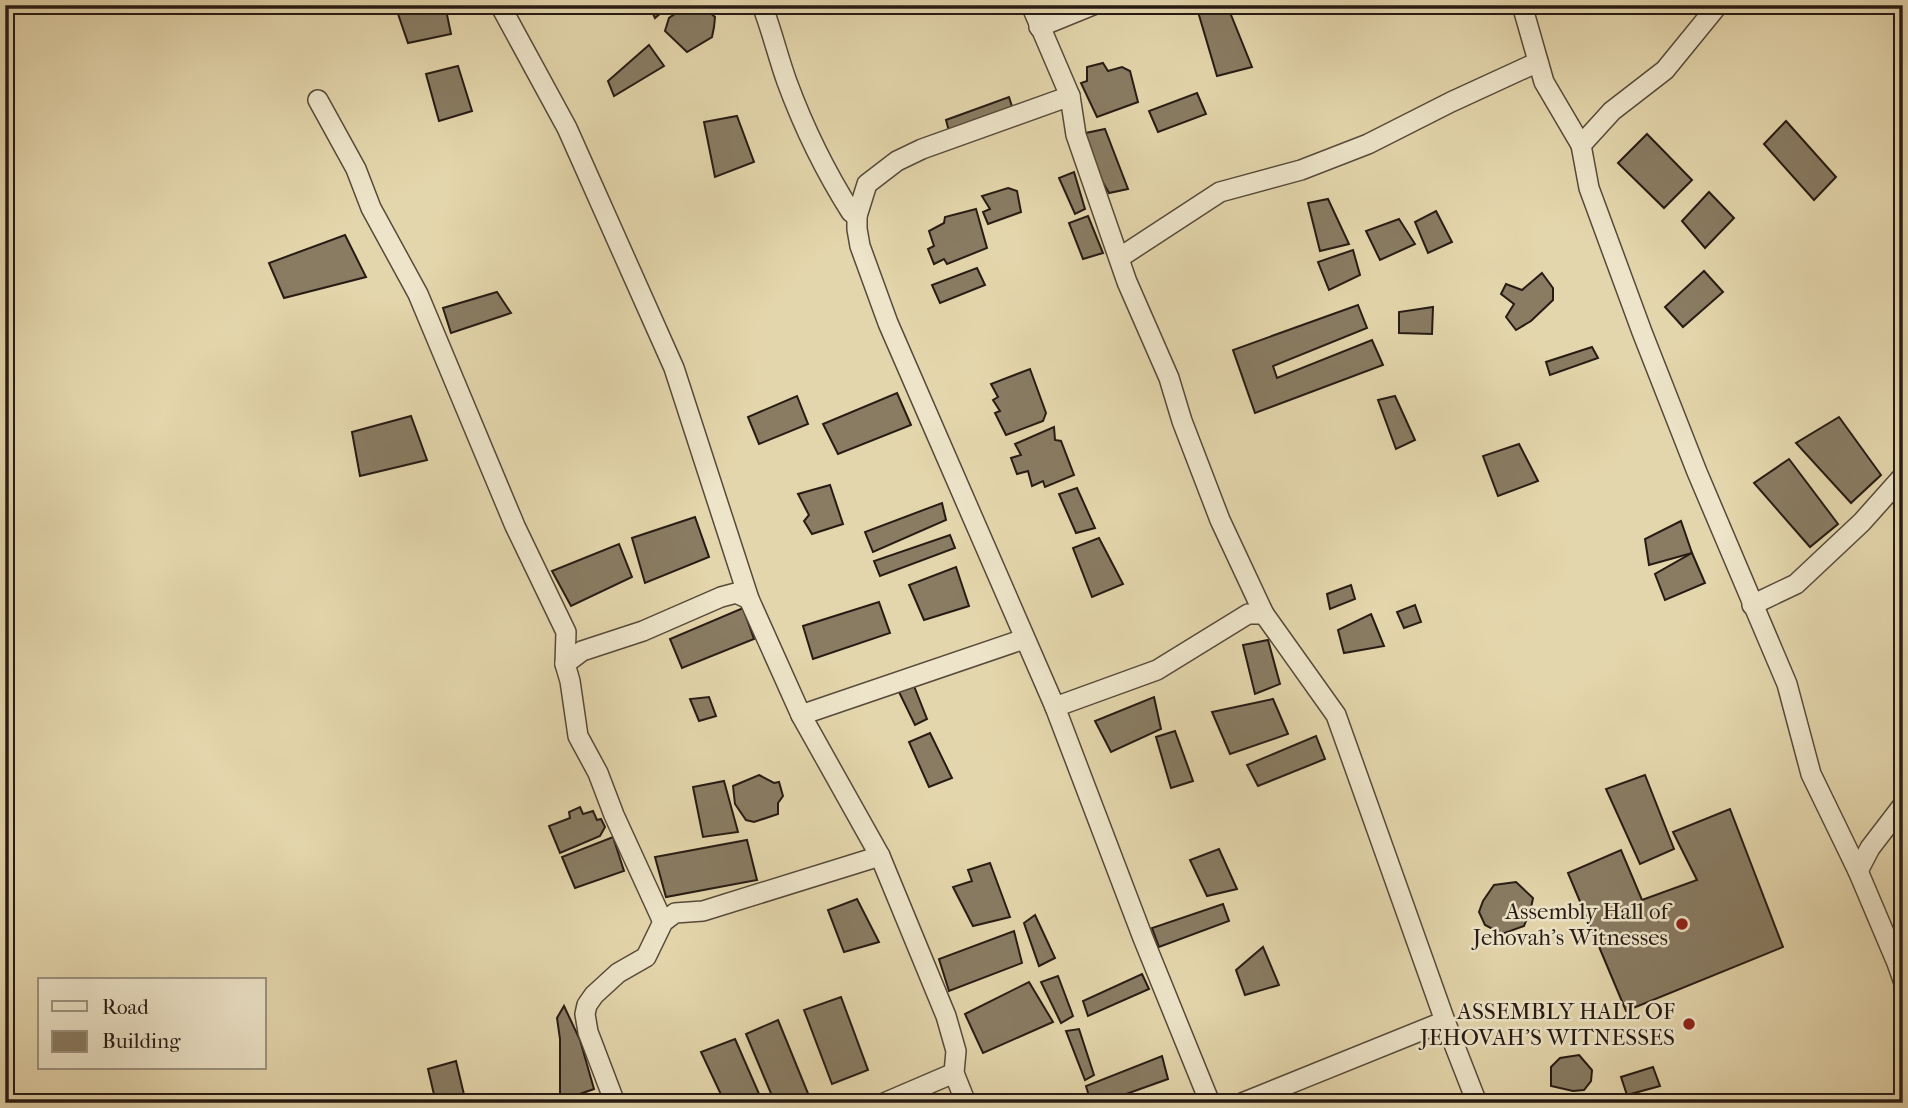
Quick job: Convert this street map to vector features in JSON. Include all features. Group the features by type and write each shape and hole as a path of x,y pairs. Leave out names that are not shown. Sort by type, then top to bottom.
{"street":[{"path":"499,5 567,128 674,368 749,599 800,716 880,856 946,1016 956,1051 954,1073 966,1103"},
{"path":"762,5 786,79 817,156 851,212 857,216"},
{"path":"1031,5 1070,96 1076,135 1119,258 1140,314 1170,379 1182,421 1220,520 1264,614 1336,715 1477,1103"},
{"path":"1040,27 1093,5"},
{"path":"1522,5 1544,82 1581,145 1589,188 1642,332 1752,605 1787,684 1811,774 1858,871 1903,980"},
{"path":"1581,145 1612,111 1665,70 1718,5"},
{"path":"1119,258 1220,192 1301,170 1368,144 1538,62"},
{"path":"1070,96 922,149 897,161 867,184 857,216 860,246 888,323 1055,707 1143,938 1210,1103"},
{"path":"318,100 356,169 371,208 418,294 515,526 566,632 565,664 578,736 598,773 614,815 663,922"},
{"path":"1752,605 1796,584 1862,522 1903,476"},
{"path":"565,664 582,651 643,631 712,600 736,593 749,599"},
{"path":"1055,707 1157,670 1248,614 1264,614"},
{"path":"800,716 1024,639"},
{"path":"1858,871 1870,848 1903,805"},
{"path":"615,1103 588,1032 585,1014 587,1005 618,973 646,957 663,922 675,913 703,911 880,856"},
{"path":"1242,1103 1445,1021"},
{"path":"884,1103 954,1073"}],"building":[{"path":"431,5 445,5 451,34 408,43 398,14"},
{"path":"649,5 670,5 655,18"},
{"path":"688,5 706,9 715,17 712,37 687,52 665,31 669,18"},
{"path":"1196,5 1227,5 1252,67 1217,76"},
{"path":"649,45 664,66 614,96 608,81"},
{"path":"1103,63 1108,71 1122,67 1130,71 1138,102 1097,117 1081,83 1087,81 1087,67"},
{"path":"458,66 472,111 439,121 426,74"},
{"path":"1197,93 1206,114 1158,132 1149,111"},
{"path":"1009,97 1015,116 951,139 946,120"},
{"path":"737,116 754,162 715,177 704,122"},
{"path":"1786,121 1836,177 1814,200 1764,144"},
{"path":"1105,129 1128,189 1109,193 1076,135"},
{"path":"1647,134 1692,180 1664,208 1618,163"},
{"path":"1074,172 1085,209 1075,214 1059,178"},
{"path":"1008,188 1017,191 1021,212 988,224 983,212 990,209 982,196"},
{"path":"1709,192 1734,218 1705,248 1682,221"},
{"path":"1328,199 1349,244 1320,251 1308,203"},
{"path":"976,209 987,248 947,264 944,259 934,264 928,249 934,246 929,231 944,223 945,217"},
{"path":"1436,211 1452,242 1428,253 1415,222"},
{"path":"1088,216 1103,253 1083,259 1069,223"},
{"path":"1399,219 1415,244 1380,260 1366,231"},
{"path":"345,235 366,277 284,298 269,263"},
{"path":"1353,250 1360,275 1329,290 1318,262"},
{"path":"977,268 985,285 940,303 932,285"},
{"path":"1704,271 1723,292 1683,327 1665,307"},
{"path":"1542,273 1553,288 1553,300 1531,321 1516,330 1506,317 1514,304 1501,294 1506,284 1522,290"},
{"path":"497,292 511,313 451,333 443,308"},
{"path":"1358,305 1367,328 1273,366 1277,378 1372,340 1383,365 1255,413 1233,350"},
{"path":"1433,307 1432,334 1399,333 1399,312"},
{"path":"1592,347 1598,358 1550,375 1546,362"},
{"path":"1030,369 1046,413 1043,421 1006,435 995,413 1000,411 993,400 998,397 991,384"},
{"path":"897,393 911,425 838,454 823,424"},
{"path":"797,396 808,424 759,444 748,417"},
{"path":"1395,396 1415,440 1396,449 1378,400"},
{"path":"411,416 427,460 360,476 352,432"},
{"path":"1839,417 1881,475 1851,503 1796,443"},
{"path":"1054,427 1055,440 1061,441 1074,475 1045,487 1043,481 1032,486 1028,471 1017,474 1011,458 1021,455 1015,444"},
{"path":"1519,444 1538,481 1498,496 1483,456"},
{"path":"1789,459 1838,524 1810,547 1754,483"},
{"path":"830,485 843,524 812,534 804,521 809,515 798,494"},
{"path":"1077,488 1095,528 1076,533 1059,494"},
{"path":"942,503 946,520 873,552 865,532"},
{"path":"695,517 709,557 645,583 632,538"},
{"path":"1681,521 1692,553 1649,565 1645,539"},
{"path":"950,535 955,548 880,576 874,561"},
{"path":"1099,538 1123,584 1092,597 1073,548"},
{"path":"619,544 632,577 571,606 552,571"},
{"path":"1692,553 1705,583 1665,600 1655,574"},
{"path":"956,567 969,606 924,620 909,585"},
{"path":"1351,585 1355,599 1330,609 1327,594"},
{"path":"879,602 890,633 813,659 803,626"},
{"path":"1415,605 1421,622 1404,628 1397,612"},
{"path":"743,608 754,639 682,668 670,639"},
{"path":"1371,614 1384,646 1344,653 1338,630"},
{"path":"1268,640 1280,684 1255,694 1243,645"},
{"path":"914,686 927,719 915,725 898,690"},
{"path":"709,697 716,716 699,721 690,699"},
{"path":"1154,697 1161,729 1111,752 1095,721"},
{"path":"1273,699 1288,734 1230,754 1212,712"},
{"path":"1175,731 1193,781 1171,788 1156,737"},
{"path":"930,733 952,778 929,787 909,742"},
{"path":"1316,736 1325,759 1258,786 1247,765"},
{"path":"759,775 774,783 779,782 783,796 778,803 778,814 754,822 746,820 735,804 733,786"},
{"path":"1645,775 1674,849 1640,864 1606,789"},
{"path":"724,781 738,832 703,837 693,787"},
{"path":"580,807 583,814 593,811 597,820 601,819 605,827 600,836 560,853 549,826 570,818 569,812"},
{"name":"Assembly Hall of Jehovah's Witnesses","path":"1730,809 1783,947 1626,1011 1568,873 1621,850 1642,900 1697,880 1673,832"},
{"path":"613,837 624,871 575,888 562,857"},
{"path":"747,840 757,880 666,897 655,857"},
{"path":"1219,849 1237,889 1207,896 1190,860"},
{"path":"990,863 1010,917 973,926 953,887 972,881 968,870"},
{"path":"1516,882 1533,898 1531,908 1524,926 1502,934 1485,925 1479,912 1494,885"},
{"path":"857,899 879,942 844,952 828,910"},
{"path":"1223,904 1229,921 1159,947 1152,928"},
{"path":"1035,915 1055,958 1039,966 1024,923"},
{"path":"1014,931 1022,963 949,991 939,959"},
{"path":"1263,947 1279,985 1245,995 1236,970"},
{"path":"1142,974 1149,989 1088,1016 1083,1001"},
{"path":"1058,976 1073,1016 1061,1023 1041,982"},
{"path":"1029,982 1053,1022 983,1053 965,1014"},
{"path":"841,997 868,1070 832,1084 804,1010"},
{"path":"564,1006 580,1040 594,1089 560,1101 560,1039 557,1018"},
{"path":"778,1020 809,1096 787,1103 775,1103 746,1034"},
{"path":"1079,1029 1094,1075 1085,1080 1066,1031"},
{"path":"735,1039 763,1103 725,1103 701,1052"},
{"path":"1579,1055 1592,1070 1591,1081 1584,1090 1573,1091 1551,1086 1551,1067 1560,1058"},
{"path":"1162,1056 1168,1079 1101,1103 1091,1103 1086,1086"},
{"path":"456,1061 466,1103 436,1103 428,1069"},
{"path":"1653,1067 1660,1086 1627,1095 1621,1077"},
{"path":"1070,1094 1076,1103 1055,1103"}],"place":[{"name":"Assembly Hall of Jehovah's Witnesses","path":"1682,924"},
{"name":"ASSEMBLY HALL OF JEHOVAH'S WITNESSES","path":"1689,1024"}]}
